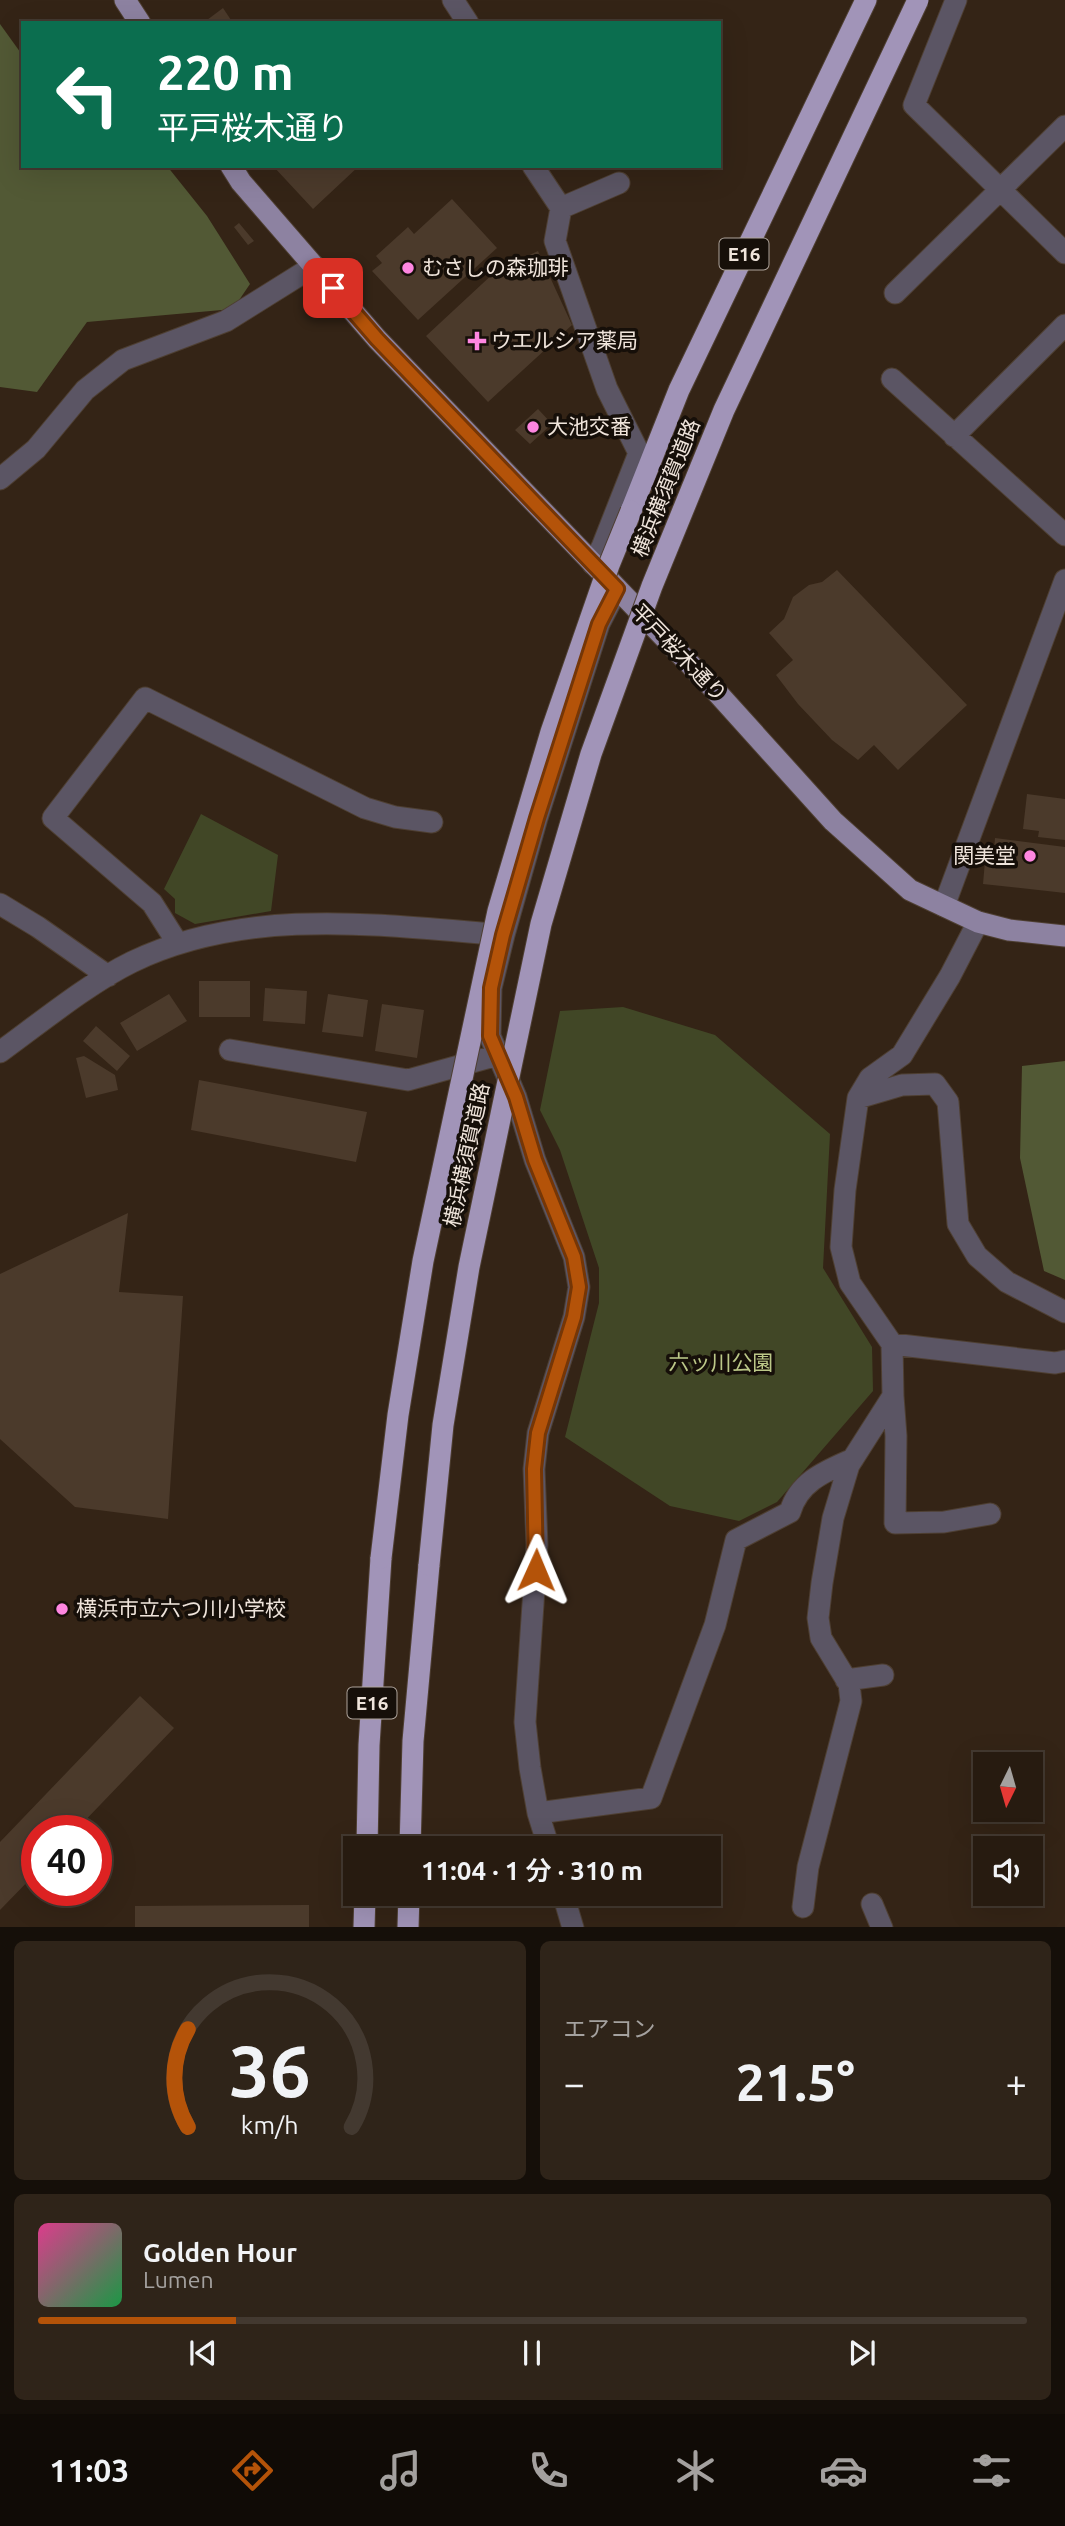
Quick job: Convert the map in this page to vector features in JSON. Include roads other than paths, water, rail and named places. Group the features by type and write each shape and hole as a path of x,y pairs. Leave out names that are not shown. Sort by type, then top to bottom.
{"highway":[{"name":"横浜横須賀道路","path":"367,1836 369,1745 381,1558 398,1415 423,1261 498,911 551,732 600,591 679,390 866,0"},
{"name":"横浜横須賀道路","path":"410,1836 413,1741 443,1425 469,1267 541,924 591,754 657,574 724,410 918,0"},
{"path":"365,1906 365,1927"},
{"path":"408,1927 409,1906"}],"main road":[{"path":"125,0 138,21"},
{"name":"平戸桜木通り","path":"232,168 241,182 377,339 713,688 833,821 910,890 978,922 1009,930 1065,936"}],"street":[{"path":"956,0 914,105 1065,253"},
{"path":"455,1 467,21"},
{"path":"895,293 1065,126"},
{"path":"534,168 561,208 555,241 607,389 639,453 593,564"},
{"path":"561,208 620,183"},
{"path":"0,479 36,449 85,390 123,360 226,321 314,266"},
{"path":"954,436 1065,325"},
{"path":"892,379 1065,535"},
{"path":"944,906 1056,631 1065,580"},
{"path":"545,1836 530,1768 525,1722 537,1545 534,1469 538,1433 574,1317 579,1287 574,1257 535,1160 516,1097 490,1036 491,988 503,935 537,818 599,624 617,589"},
{"path":"178,944 152,903 53,818 145,698 365,808 395,817 432,821"},
{"path":"0,904 108,976"},
{"path":"978,922 950,976 902,1055 870,1078 858,1098 845,1190 841,1247 850,1283 892,1344 896,1436 895,1522 944,1522 990,1514"},
{"path":"0,1052 108,976 132,962 178,944 239,930 304,923 355,923 503,935"},
{"path":"230,1050 408,1080 498,1055"},
{"path":"858,1098 902,1085 935,1084 948,1102 958,1224 977,1256 1007,1282 1065,1312"},
{"path":"892,1344 1055,1363 1065,1361"},
{"path":"803,1907 808,1867 851,1702 849,1684 821,1638 818,1618 834,1518 849,1465 894,1396"},
{"path":"538,1812 650,1798 715,1625 736,1540 790,1512 794,1497 816,1476 853,1459"},
{"path":"846,1680 883,1675"},
{"path":"872,1904 882,1927"},
{"path":"567,1906 573,1927"}],"place":[{"name":"むさしの森珈琲","path":"408,268"},
{"name":"ウエルシア薬局","path":"477,341"},
{"name":"大池交番","path":"533,427"},
{"name":"関美堂","path":"1030,856"},
{"name":"横浜市立六つ川小学校","path":"62,1609"}],"park label":[{"name":"六ッ川公園","path":"721,1363"}]}
